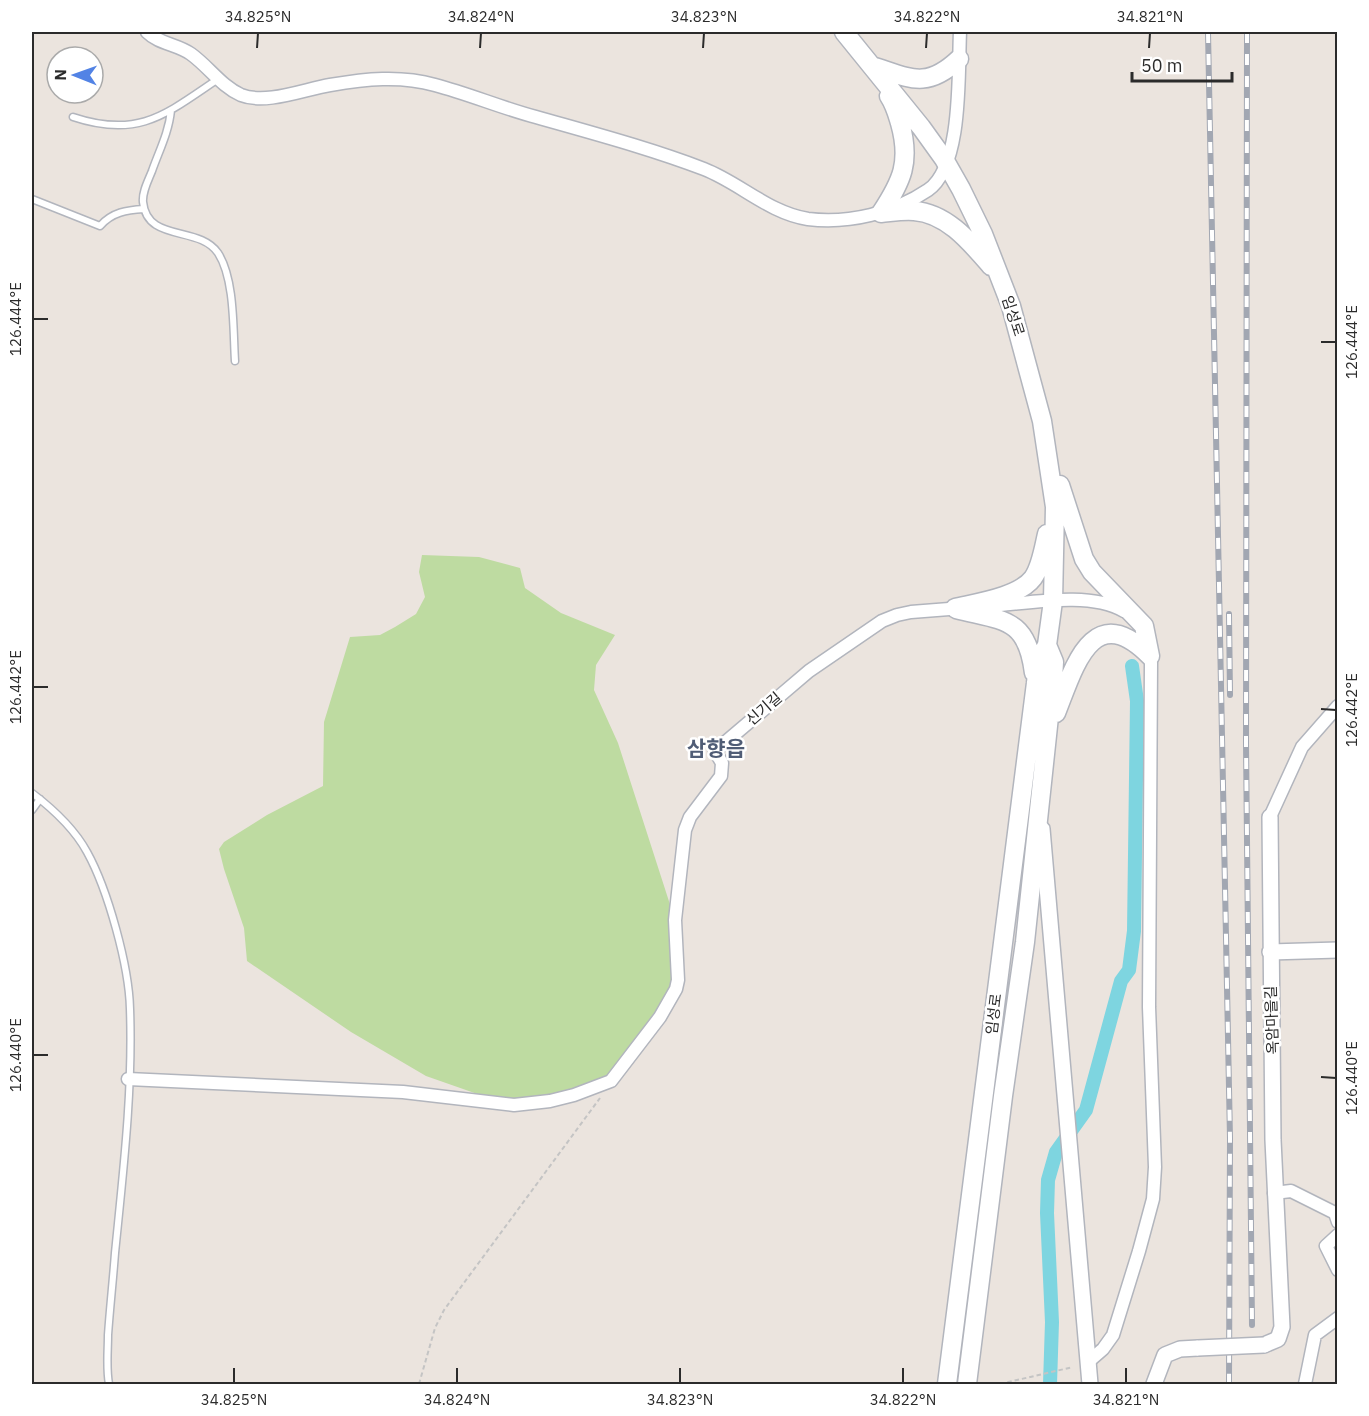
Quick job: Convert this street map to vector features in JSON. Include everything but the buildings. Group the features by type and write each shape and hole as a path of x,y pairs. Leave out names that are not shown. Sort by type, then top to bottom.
{"main road":[{"name":"임성로","path":"844,32 921,127 947,165 983,234 1011,306 1030,370 1042,421 1054,500 1053,601 1047,645 1038,662 947,1384"},
{"path":"872,66 924,80 947,70 959,59"},
{"path":"872,66 895,105 906,149 901,178 881,213"},
{"path":"881,213 915,211 927,213 965,237 999,275"},
{"path":"1046,444 1084,559 1092,572 1144,626 1150,656"},
{"path":"955,608 1009,594 1023,587 1033,578 1042,554 1054,500"},
{"path":"955,608 1005,621 1020,631 1029,643 1036,683"},
{"path":"1048,732 1078,658 1096,638 1104,635 1128,638 1150,656"},
{"name":"임성로","path":"966,1384 1025,942 1054,662 1047,645"}],"street":[{"path":"147,32 156,40 190,52 226,87 241,95 262,99 330,85 398,78 423,82 607,137 705,170 727,180 769,206 811,219 860,218 881,213 929,189 940,179 947,165 957,111 960,32"},
{"name":"신기길","path":"611,1081 660,1017 676,990 678,980 675,920 685,830 690,817 721,776 722,763 715,751 809,671 882,621 897,615 1053,601 1094,601 1111,604 1124,611 1142,635 1150,656"},
{"path":"1088,1362 1103,1349 1113,1335 1153,1199 1155,1167 1149,1007 1150,656"},
{"name":"옥암마을길","path":"1154,1384 1165,1355 1180,1349 1264,1345 1278,1340 1282,1327 1274,1193 1270,817 1302,747 1338,706"},
{"name":"임성로","path":"1040,797 1090,1384"},
{"path":"1270,952 1338,950"},
{"path":"128,1079 403,1092 514,1105 563,1098 611,1081"},
{"path":"1274,1193 1291,1191 1337,1215"},
{"path":"1338,1235 1326,1246 1338,1270"},
{"path":"1305,1384 1315,1335 1338,1318"}],"lane":[{"path":"74,117 101,125 133,124 151,120 171,110 218,79"},
{"path":"171,110 170,124 143,195 144,209 151,221 165,231 194,237 208,244 218,253 232,303 235,361"},
{"path":"32,199 100,226 104,221 124,211 144,209"},
{"path":"32,793 60,816 83,845 105,897 121,947 128,986 130,1008 128,1079 110,1303 107,1358 109,1384"},
{"path":"32,810 39,799"}],"path":[{"path":"419,1384 435,1328 444,1310 611,1081"},
{"path":"1000,1384 1088,1362"}],"green space":[{"path":"422,555 479,557 520,568 525,588 561,613 615,635 596,665 594,690 618,743 675,920 678,980 611,1081 574,1095 503,1103 426,1076 351,1032 247,961 244,928 219,849 224,842 267,815 323,786 324,722 350,637 380,635 416,614 425,597 419,572"}],"waterway":[{"path":"1050,1384 1052,1322 1047,1213 1048,1180 1056,1152 1086,1110 1121,981 1129,970 1134,931 1137,701 1132,666"}],"railway":[{"path":"1208,32 1230,1138 1229,1384"},
{"path":"1247,32 1246,743 1252,1325"},
{"path":"1229,614 1230,695"}],"district":[{"name":"삼향읍","path":"716,749"}]}
